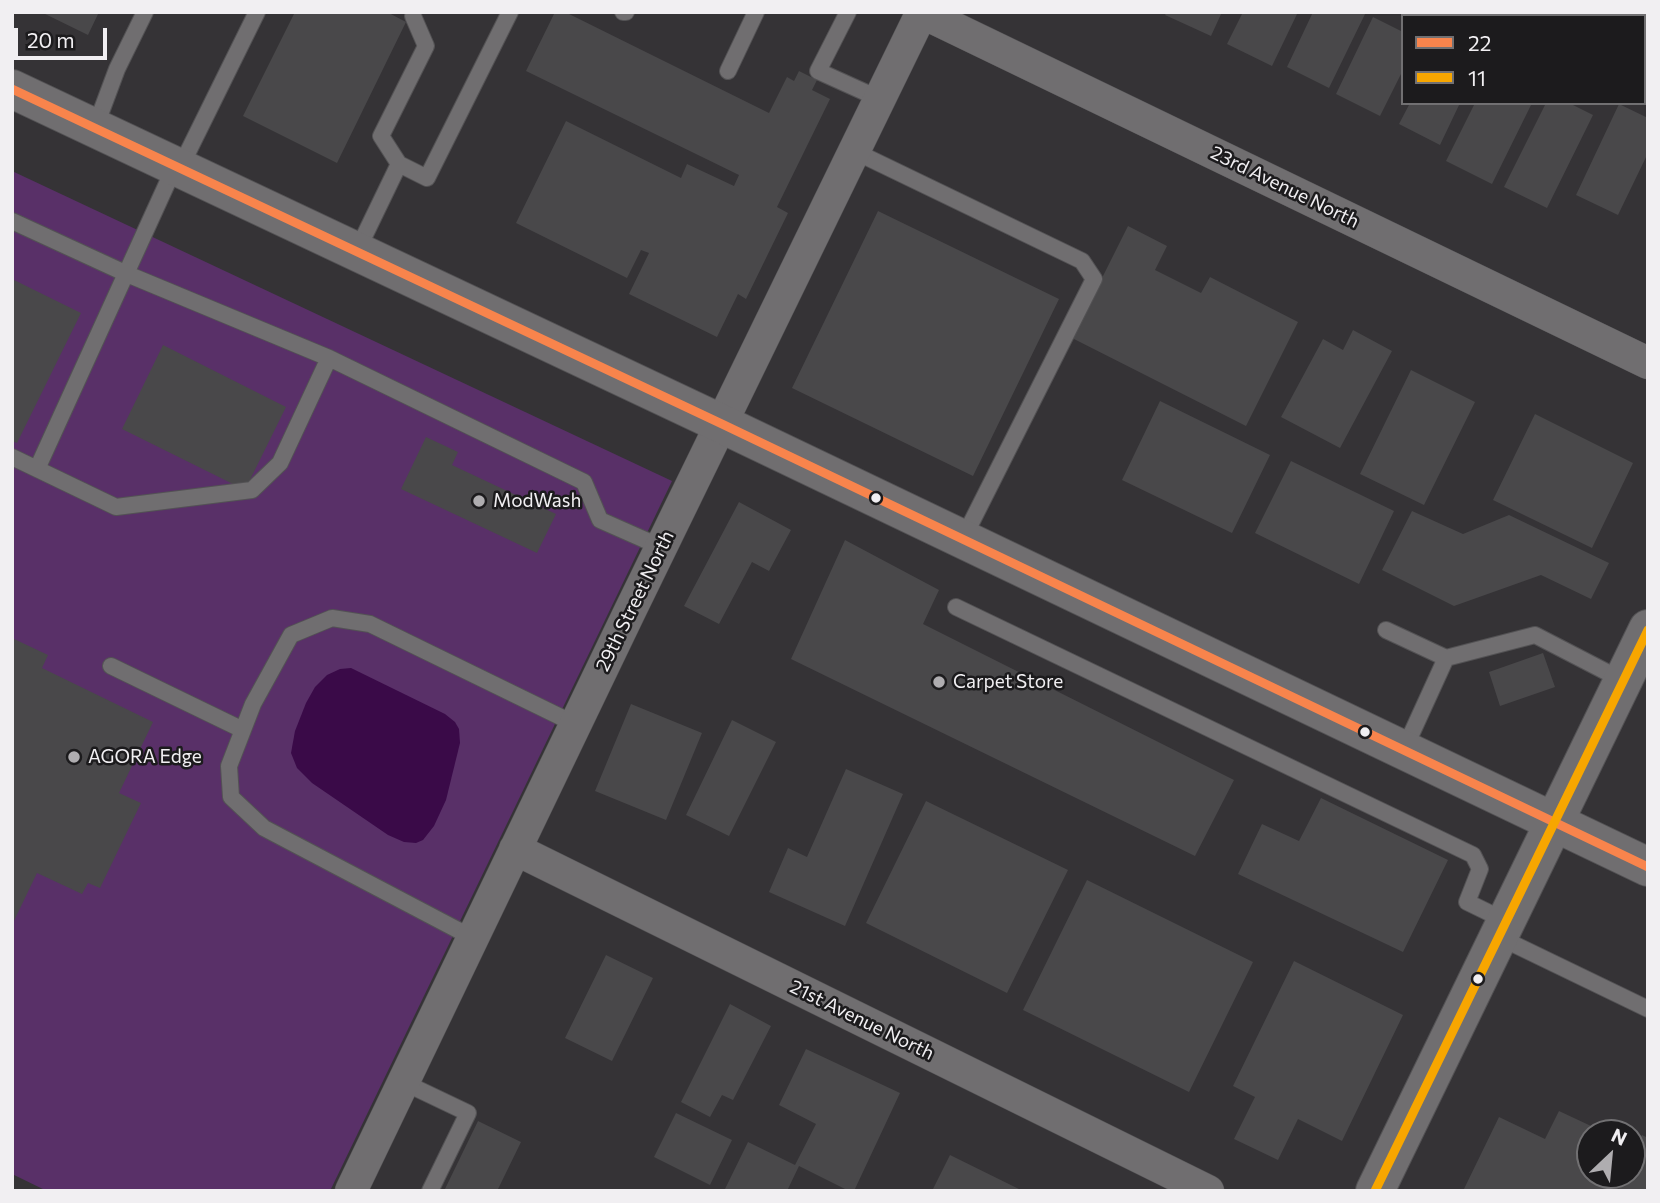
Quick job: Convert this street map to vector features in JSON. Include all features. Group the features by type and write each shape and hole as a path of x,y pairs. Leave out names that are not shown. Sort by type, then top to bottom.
{"main road":[{"path":"12,89 722,424 1648,867"},
{"path":"1376,1191 1648,629"}],"street":[{"name":"29th Street North","path":"351,1191 922,12"},
{"name":"23rd Avenue North","path":"922,12 1648,363"},
{"name":"21st Avenue North","path":"515,849 1172,1183 1208,1191"}],"lane":[{"path":"95,128 117,69 145,12"},
{"path":"37,469 178,167 257,12"},
{"path":"413,16 426,46 381,136 399,164 427,178 510,12"},
{"path":"728,71 756,12"},
{"path":"848,12 818,71 880,99"},
{"path":"854,151 1082,261 1094,279 963,539"},
{"path":"357,251 399,164"},
{"path":"12,221 127,274 329,358 584,482 600,520 661,547"},
{"path":"12,457 116,508 252,490 280,463 329,358"},
{"path":"956,607 1473,855 1480,869 1467,902 1502,929 1648,1009"},
{"path":"473,937 264,828 231,797 229,766 253,704 291,635 332,618 370,624 575,724"},
{"path":"1386,630 1446,658 1535,635 1622,680"},
{"path":"1404,750 1446,658"},
{"path":"111,666 243,730"},
{"path":"403,1082 468,1113 430,1191"}],"shaded area":[{"path":"12,171 672,481 330,1191 47,1191 12,1174"},
{"path":"351,668 445,714 459,729 460,743 446,800 434,826 423,840 416,843 404,842 388,835 312,783 297,768 291,753 295,731 315,687 327,675 340,669"}],"building":[{"path":"41,12 99,12 88,35"},
{"path":"295,12 387,12 406,22 337,163 243,116"},
{"path":"555,12 565,12 769,113 787,77 794,81 799,71 817,80 812,90 830,99 777,207 788,213 746,299 738,294 717,337 629,294 649,253 641,250 627,278 516,223 566,121 681,178 687,164 734,186 739,175 526,71"},
{"path":"1167,12 1222,12 1211,36 1165,15"},
{"path":"1243,12 1298,12 1272,66 1227,44"},
{"path":"1313,12 1366,12 1329,88 1287,67"},
{"path":"1476,12 1504,12 1504,14"},
{"path":"1373,17 1401,31 1401,74 1380,116 1336,94"},
{"path":"1409,105 1459,105 1440,145 1399,124"},
{"path":"1474,105 1531,105 1492,184 1446,161"},
{"path":"1545,105 1573,105 1593,115 1547,208 1504,187"},
{"path":"1619,105 1648,118 1648,153 1618,215 1576,195"},
{"path":"878,211 1059,299 973,476 792,388"},
{"path":"1128,226 1167,246 1155,270 1201,293 1210,277 1298,322 1246,426 1072,338"},
{"path":"12,279 81,313 17,443 12,441"},
{"path":"1353,330 1392,351 1340,448 1281,417 1323,339 1343,350"},
{"path":"163,345 286,407 245,490 122,429"},
{"path":"1411,370 1475,402 1424,505 1360,474"},
{"path":"1160,401 1270,455 1232,533 1122,480"},
{"path":"1535,414 1633,463 1592,548 1493,500"},
{"name":"ModWash","path":"426,437 458,452 452,465 556,514 537,553 401,489"},
{"path":"1291,461 1394,511 1359,584 1255,533"},
{"path":"739,502 791,530 769,571 752,562 719,624 684,606"},
{"path":"1412,511 1463,534 1509,515 1609,563 1591,599 1541,575 1454,606 1382,570"},
{"name":"Carpet Store","path":"845,540 939,590 923,624 1234,780 1195,856 791,659"},
{"name":"AGORA Edge","path":"12,638 48,655 42,668 153,722 119,793 141,803 100,888 88,883 82,894 37,873 12,925"},
{"path":"1543,653 1555,687 1500,706 1489,672"},
{"path":"631,704 702,733 666,820 595,791"},
{"path":"732,720 776,742 729,836 686,815"},
{"path":"846,769 903,794 845,926 769,892 788,848 807,857"},
{"path":"1321,798 1448,860 1403,952 1238,874 1262,824 1299,841"},
{"path":"926,801 1068,870 1007,993 866,923"},
{"path":"1087,880 1253,962 1189,1092 1023,1010"},
{"path":"606,955 653,978 612,1061 565,1038"},
{"path":"1294,961 1403,1015 1342,1141 1298,1119 1278,1160 1234,1139 1255,1097 1233,1086"},
{"path":"730,1004 771,1026 733,1100 722,1095 710,1117 681,1102"},
{"path":"806,1049 900,1093 854,1191 799,1166 787,1191 725,1189 748,1142 795,1165 816,1124 779,1105"},
{"path":"1559,1111 1576,1119 1576,1189 1646,1189 1646,1137 1648,1138 1648,1191 1463,1191 1499,1117 1545,1139"},
{"path":"676,1113 732,1140 710,1185 654,1157"},
{"path":"478,1121 521,1142 497,1191 444,1191"},
{"path":"950,1155 1023,1191 932,1191"}],"transit line":[{"name":"22","path":"12,89 722,424 1648,867"},
{"name":"11","path":"1375,1191 1648,630"}],"place":[{"name":"ModWash","path":"479,501"},
{"name":"Carpet Store","path":"939,682"},
{"name":"AGORA Edge","path":"74,757"}]}
